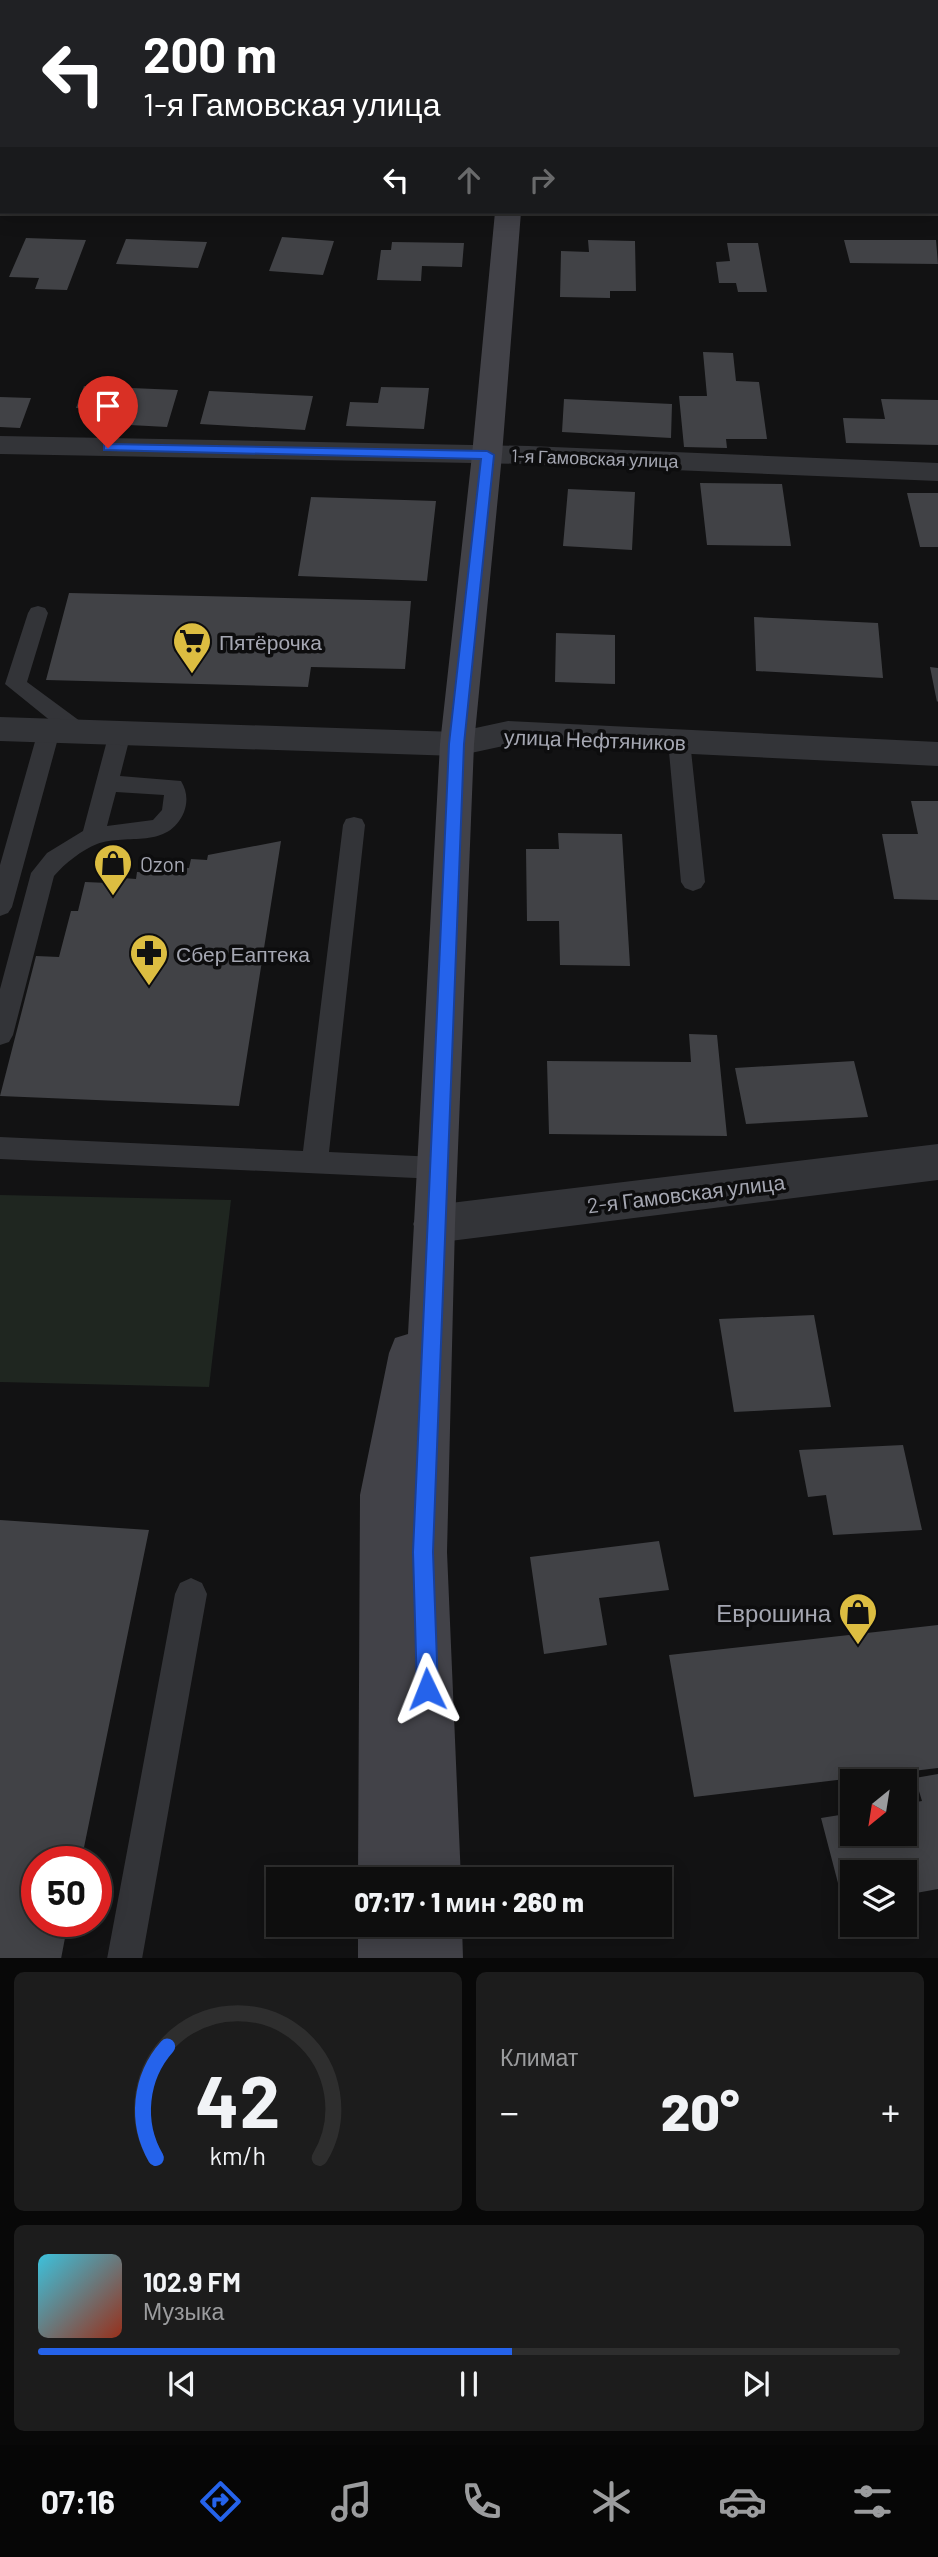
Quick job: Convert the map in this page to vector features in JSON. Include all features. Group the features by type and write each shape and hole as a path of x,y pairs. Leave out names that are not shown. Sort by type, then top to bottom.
{"main road":[{"path":"433,1867 423,1552 434,1224 457,744 487,455 508,214"},
{"path":"385,1867 384,1495 434,1224"},
{"path":"385,1937 385,1958"},
{"path":"435,1937 436,1958"}],"street":[{"name":"1-я Гамовская улица","path":"0,446 487,455 938,472"},
{"name":"улица Нефтяников","path":"0,729 457,744 508,733 938,754"},
{"name":"2-я Гамовская улица","path":"434,1224 938,1163"}],"lane":[{"path":"0,908 64,731 16,684 38,613"},
{"path":"93,836 120,733"},
{"path":"679,741 692,882"},
{"path":"0,1035 43,873 55,859 93,836 158,828 167,824 171,817 176,793 173,787 106,783"},
{"path":"315,1162 354,824"},
{"path":"0,1148 437,1168"},
{"path":"124,1958 191,1594"}],"shaded area":[{"path":"0,1195 231,1200 209,1387 0,1382"}],"building":[{"path":"282,237 334,241 323,275 269,271"},
{"path":"26,238 86,240 67,290 35,289 39,278 9,277"},
{"path":"126,239 207,242 198,268 116,264"},
{"path":"588,240 635,241 636,291 610,291 610,298 560,297 561,251 589,252"},
{"path":"844,240 936,240 938,264 850,263"},
{"path":"392,242 464,243 462,267 422,266 421,281 377,280 381,250 391,250"},
{"path":"727,243 758,243 767,292 738,292 736,283 719,283 716,262 730,261"},
{"path":"703,352 733,353 736,381 759,382 767,439 726,439 727,448 684,447 679,396 707,396"},
{"path":"84,386 178,390 167,427 111,424 116,410 76,408"},
{"path":"381,387 429,388 424,429 346,426 350,402 378,403"},
{"path":"209,391 313,396 305,430 200,424"},
{"path":"0,397 31,398 20,428 0,427"},
{"path":"564,399 672,404 671,438 562,432"},
{"path":"881,399 938,400 938,445 846,443 843,418 885,419"},
{"path":"700,483 782,484 791,546 707,545"},
{"path":"568,489 635,492 632,550 563,546"},
{"path":"907,493 938,493 938,547 920,547"},
{"path":"311,497 436,501 427,581 298,576"},
{"path":"69,593 411,601 405,669 311,667 308,687 46,680"},
{"path":"754,617 878,623 883,678 756,671"},
{"path":"556,633 615,635 615,684 555,682"},
{"path":"930,667 938,668 937,702"},
{"path":"911,801 938,801 938,900 894,899 882,834 918,834"},
{"path":"558,833 622,834 630,966 560,965 559,921 527,921 526,849 559,849"},
{"path":"281,841 239,1106 0,1096 36,956 59,957 71,911 78,911 85,882 108,883 109,877 136,879 137,872 155,873 157,867 189,868 191,859 207,860 208,855"},
{"path":"689,1034 717,1035 727,1136 549,1134 547,1061 691,1062"},
{"path":"854,1061 868,1117 746,1124 735,1068"},
{"path":"814,1315 831,1407 734,1412 719,1319"},
{"path":"903,1445 922,1530 833,1535 826,1495 808,1497 799,1450"},
{"path":"0,1520 149,1530 84,1846 21,1846 21,1937 65,1937 61,1958 0,1958"},
{"path":"659,1541 669,1590 599,1598 607,1645 544,1654 530,1557"},
{"path":"938,1625 938,1768 917,1770 840,1769 840,1780 694,1797 669,1655"},
{"path":"938,1774 938,1889 917,1893 917,1860 840,1860 840,1891 821,1818 840,1815 840,1846 917,1846 917,1802 922,1801 917,1778"}],"place":[{"name":"Пятёрочка","path":"192,675"},
{"name":"Ozon","path":"113,897"},
{"name":"Сбер Еаптека","path":"149,987"},
{"name":"Еврошина","path":"858,1646"}],"route":[{"path":"108,448 487,455 457,744 434,1224 423,1552 427,1689"}]}
